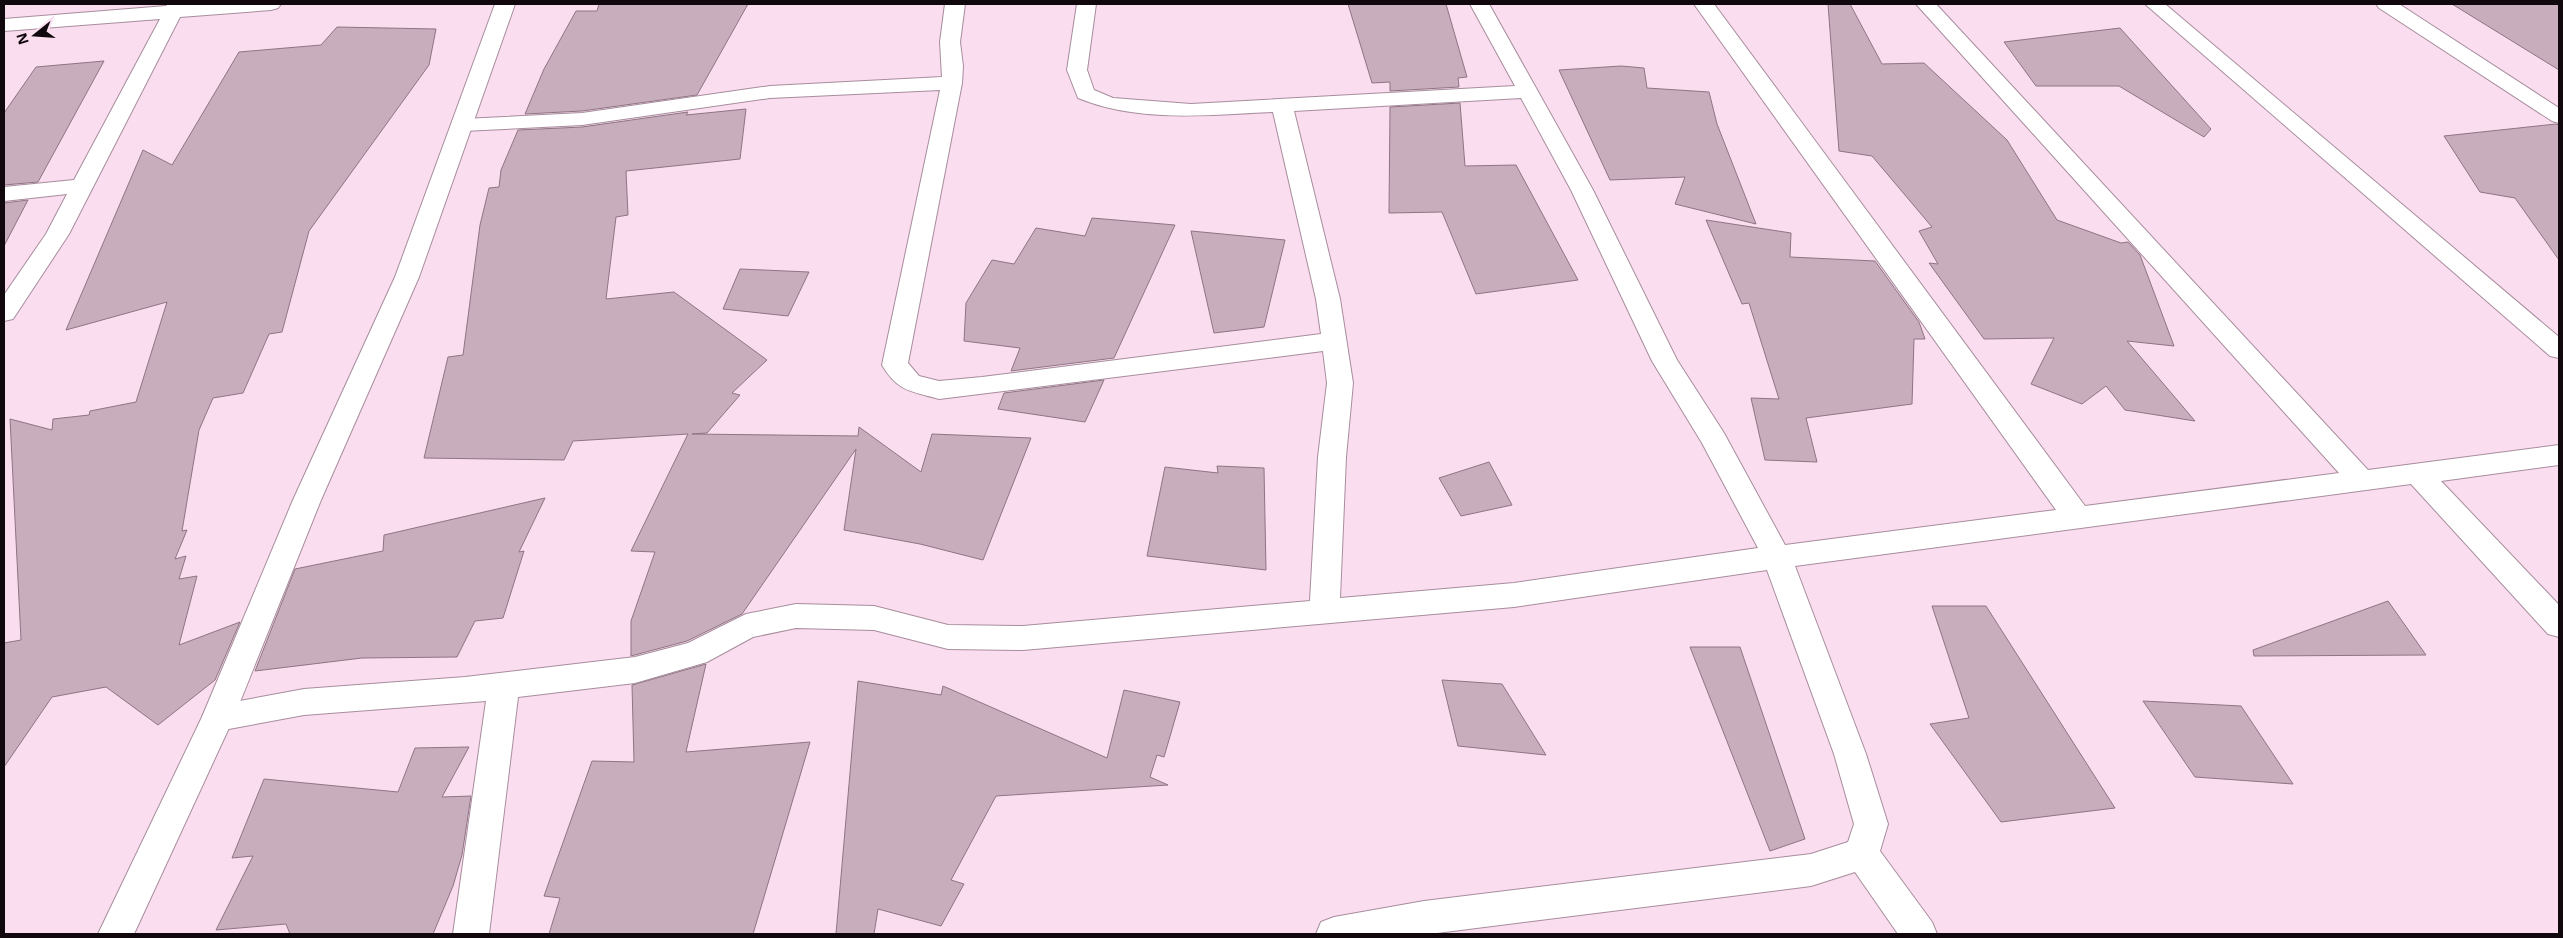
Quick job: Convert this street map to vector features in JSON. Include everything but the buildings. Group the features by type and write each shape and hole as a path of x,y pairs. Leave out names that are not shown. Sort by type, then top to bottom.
{"street":[{"path":"4,25 174,8 271,4"},
{"path":"116,934 218,717 307,500 407,277 464,125 505,4"},
{"path":"955,4 950,42 953,66 952,83 895,365 910,382 939,390 974,387 1334,341"},
{"path":"1086,4 1077,70 1085,94 1110,104 1191,110 1528,92"},
{"path":"1480,4 1582,190 1665,361 1714,440 1777,557 1850,754 1871,824 1862,854"},
{"path":"1704,4 2077,517"},
{"path":"1926,4 2361,480"},
{"path":"2154,4 2559,350"},
{"path":"2386,4 2559,117"},
{"path":"4,313 57,234 80,186 174,8"},
{"path":"464,125 582,119 770,92 952,83"},
{"path":"1282,105 1328,299 1340,383 1332,457 1324,613"},
{"path":"4,194 80,186"},
{"path":"218,717 304,702 382,697 636,670 696,653 746,626 796,616 874,618 948,637 1023,638 1324,613 1514,595 1777,557 2559,455"},
{"path":"2417,473 2559,625"},
{"path":"471,934 504,684"},
{"path":"1334,934 1424,918 1473,923 1811,870 1862,854"},
{"path":"1862,854 1919,934"}]}
